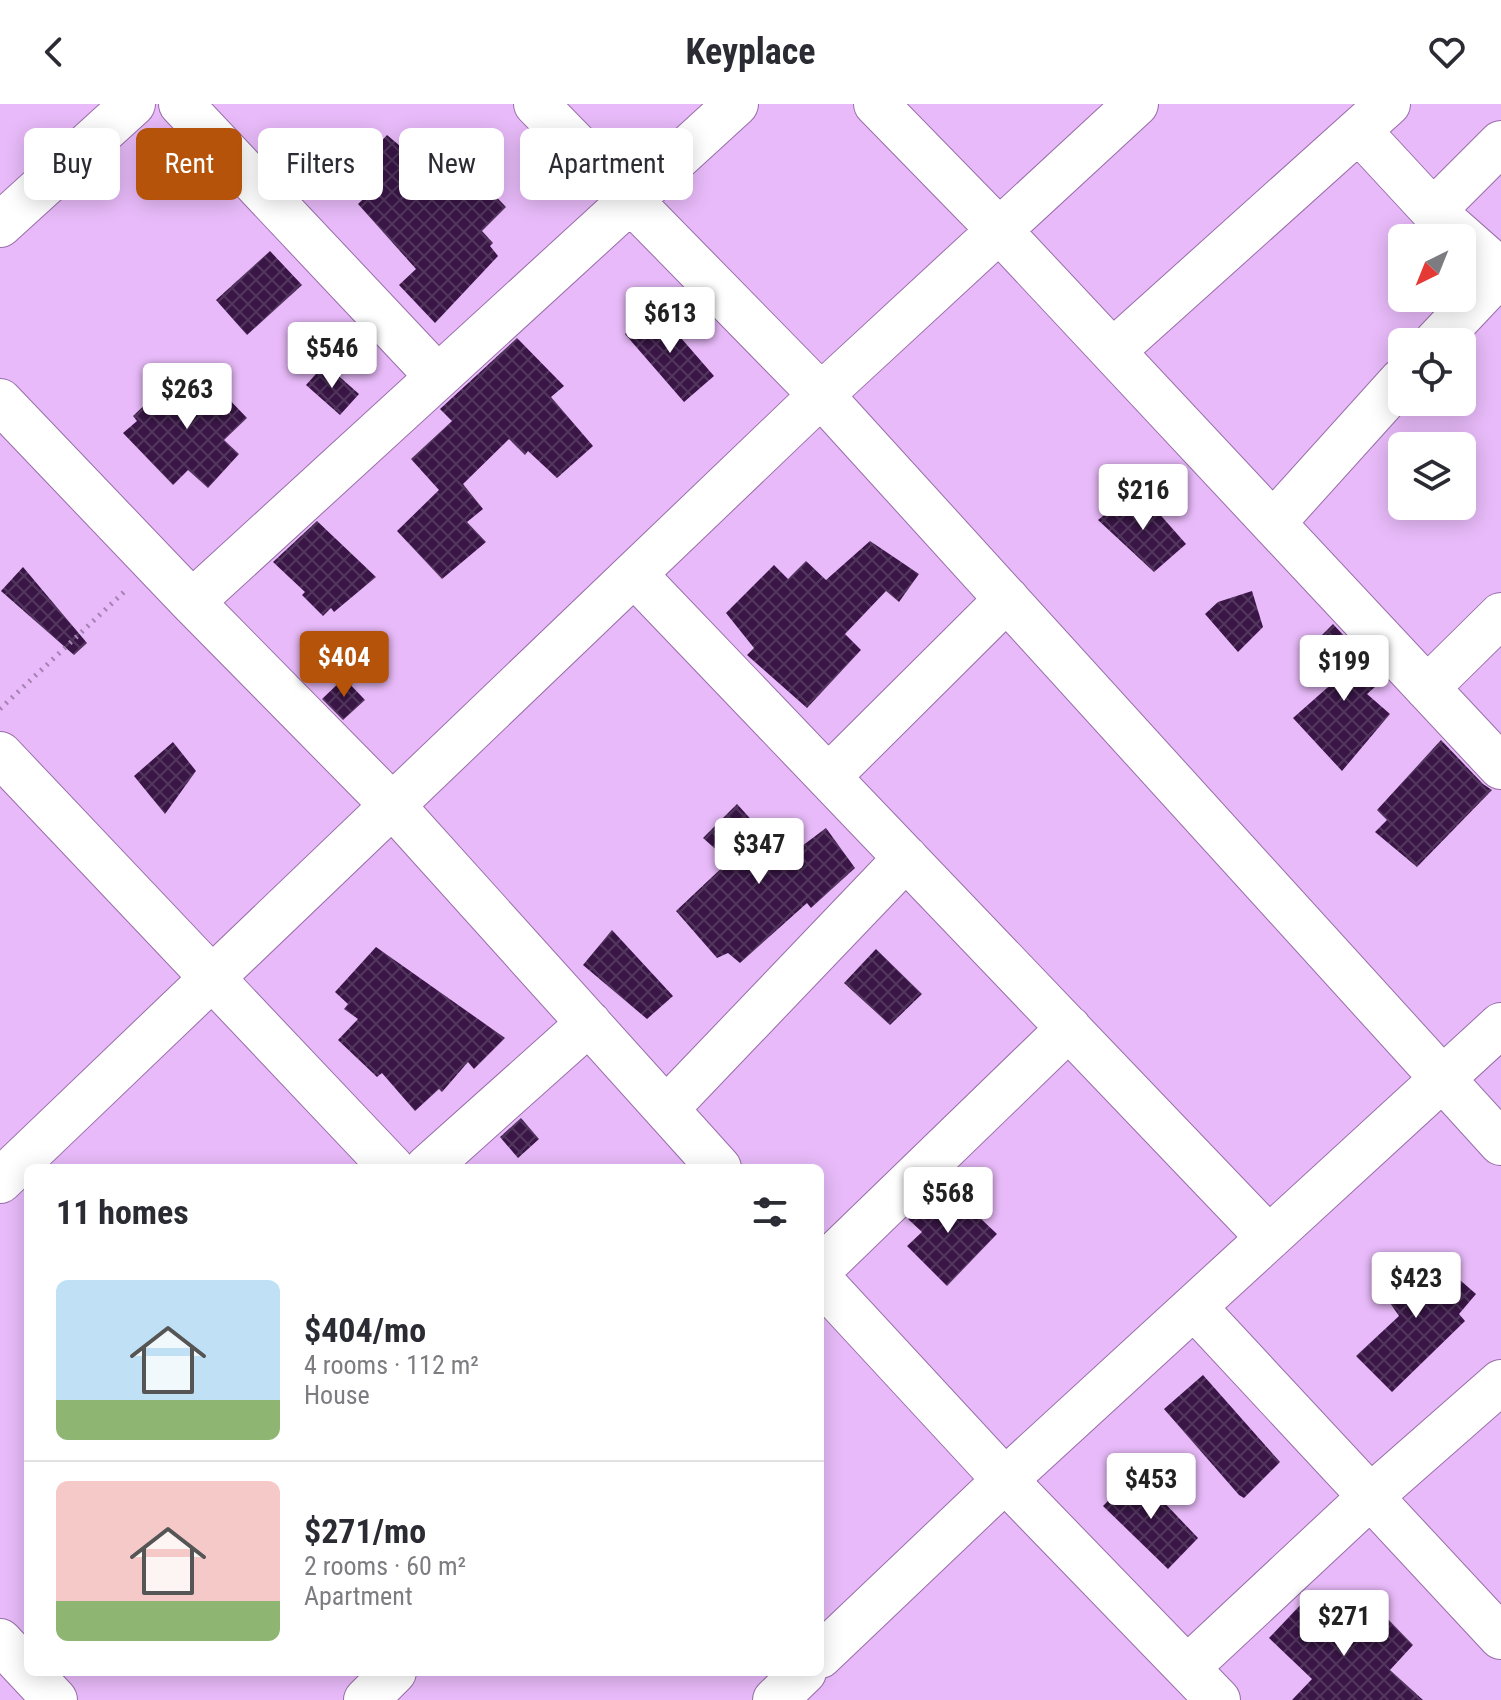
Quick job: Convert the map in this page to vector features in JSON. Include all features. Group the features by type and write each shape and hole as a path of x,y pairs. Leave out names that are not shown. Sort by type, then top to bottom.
{"street":[{"path":"0,225 133,104"},
{"path":"181,104 438,377"},
{"path":"536,104 821,395 1501,1143"},
{"path":"192,602 736,104"},
{"path":"876,104 999,230 1501,767"},
{"path":"31,1164 210,979 821,395 1136,104"},
{"path":"1113,351 1374,118 1433,211 1501,272 1449,328"},
{"path":"1433,211 1501,143"},
{"path":"1273,523 1388,396"},
{"path":"0,401 392,805 715,1164"},
{"path":"634,574 1269,1238"},
{"path":"828,777 1007,599"},
{"path":"1427,688 1501,615"},
{"path":"5,768 388,1164"},
{"path":"666,1109 906,858"},
{"path":"431,1164 589,1023"},
{"path":"824,1653 1005,1480 1501,1025"},
{"path":"824,1265 1069,1028"},
{"path":"824,1284 1005,1480 1218,1700"},
{"path":"1194,1307 1501,1637"},
{"path":"1187,1668 1370,1497 1501,1382"},
{"path":"0,1641 24,1667"},
{"path":"33,1676 55,1700"},
{"path":"366,1700 390,1676"}],"path":[{"path":"0,709 155,563"}],"building":[{"path":"387,135 399,145 399,200 499,200 506,207 482,231 493,243 490,246 498,256 435,323 399,285 416,269 358,204 362,200 383,200 383,139"},
{"path":"270,251 302,285 247,335 216,300"},
{"path":"655,308 714,376 684,402 625,334"},
{"path":"517,338 564,386 551,397 593,446 557,478 528,451 525,455 509,439 463,484 483,509 467,522 486,542 442,579 397,531 439,490 411,459 452,421 440,409"},
{"path":"325,364 359,394 340,415 306,385"},
{"path":"198,370 220,396 223,393 247,418 224,440 239,454 208,488 188,470 173,485 123,433 137,421 133,416 170,381 178,388"},
{"path":"1133,491 1153,514 1156,510 1186,544 1154,572 1098,520"},
{"path":"317,521 376,577 334,612 331,608 323,616 302,595 305,592 273,562"},
{"path":"870,541 919,574 899,602 886,591 845,634 861,650 807,708 747,655 754,648 726,613 774,565 788,579 806,561 826,580"},
{"path":"23,567 87,643 74,655 1,591"},
{"path":"1252,591 1263,627 1238,652 1205,614 1218,602"},
{"path":"1333,624 1384,679 1367,694 1390,714 1342,771 1293,718 1344,673 1313,644"},
{"path":"344,678 365,700 343,720 322,699"},
{"path":"1441,740 1492,790 1417,867 1375,832 1387,820 1377,810"},
{"path":"173,742 196,771 165,814 134,776"},
{"path":"737,804 786,858 826,828 855,868 811,908 807,903 740,963 728,953 717,958 676,911 729,861 703,838"},
{"path":"612,930 673,996 647,1019 583,965"},
{"path":"376,947 505,1038 474,1069 468,1062 442,1092 439,1089 415,1111 382,1073 377,1077 338,1040 358,1019 344,1009 348,1004 335,992"},
{"path":"876,949 922,994 890,1025 844,983"},
{"path":"521,1118 539,1139 518,1158 500,1137"},
{"path":"944,1184 997,1234 947,1286 907,1246 922,1232 908,1219"},
{"path":"1429,1253 1476,1294 1459,1314 1465,1321 1392,1392 1356,1356 1399,1316 1379,1287"},
{"path":"1203,1375 1280,1462 1244,1498 1164,1409"},
{"path":"1136,1473 1198,1538 1168,1569 1103,1506"},
{"path":"1307,1598 1349,1645 1384,1615 1413,1645 1390,1670 1423,1700 1292,1700 1312,1679 1269,1638"}]}
